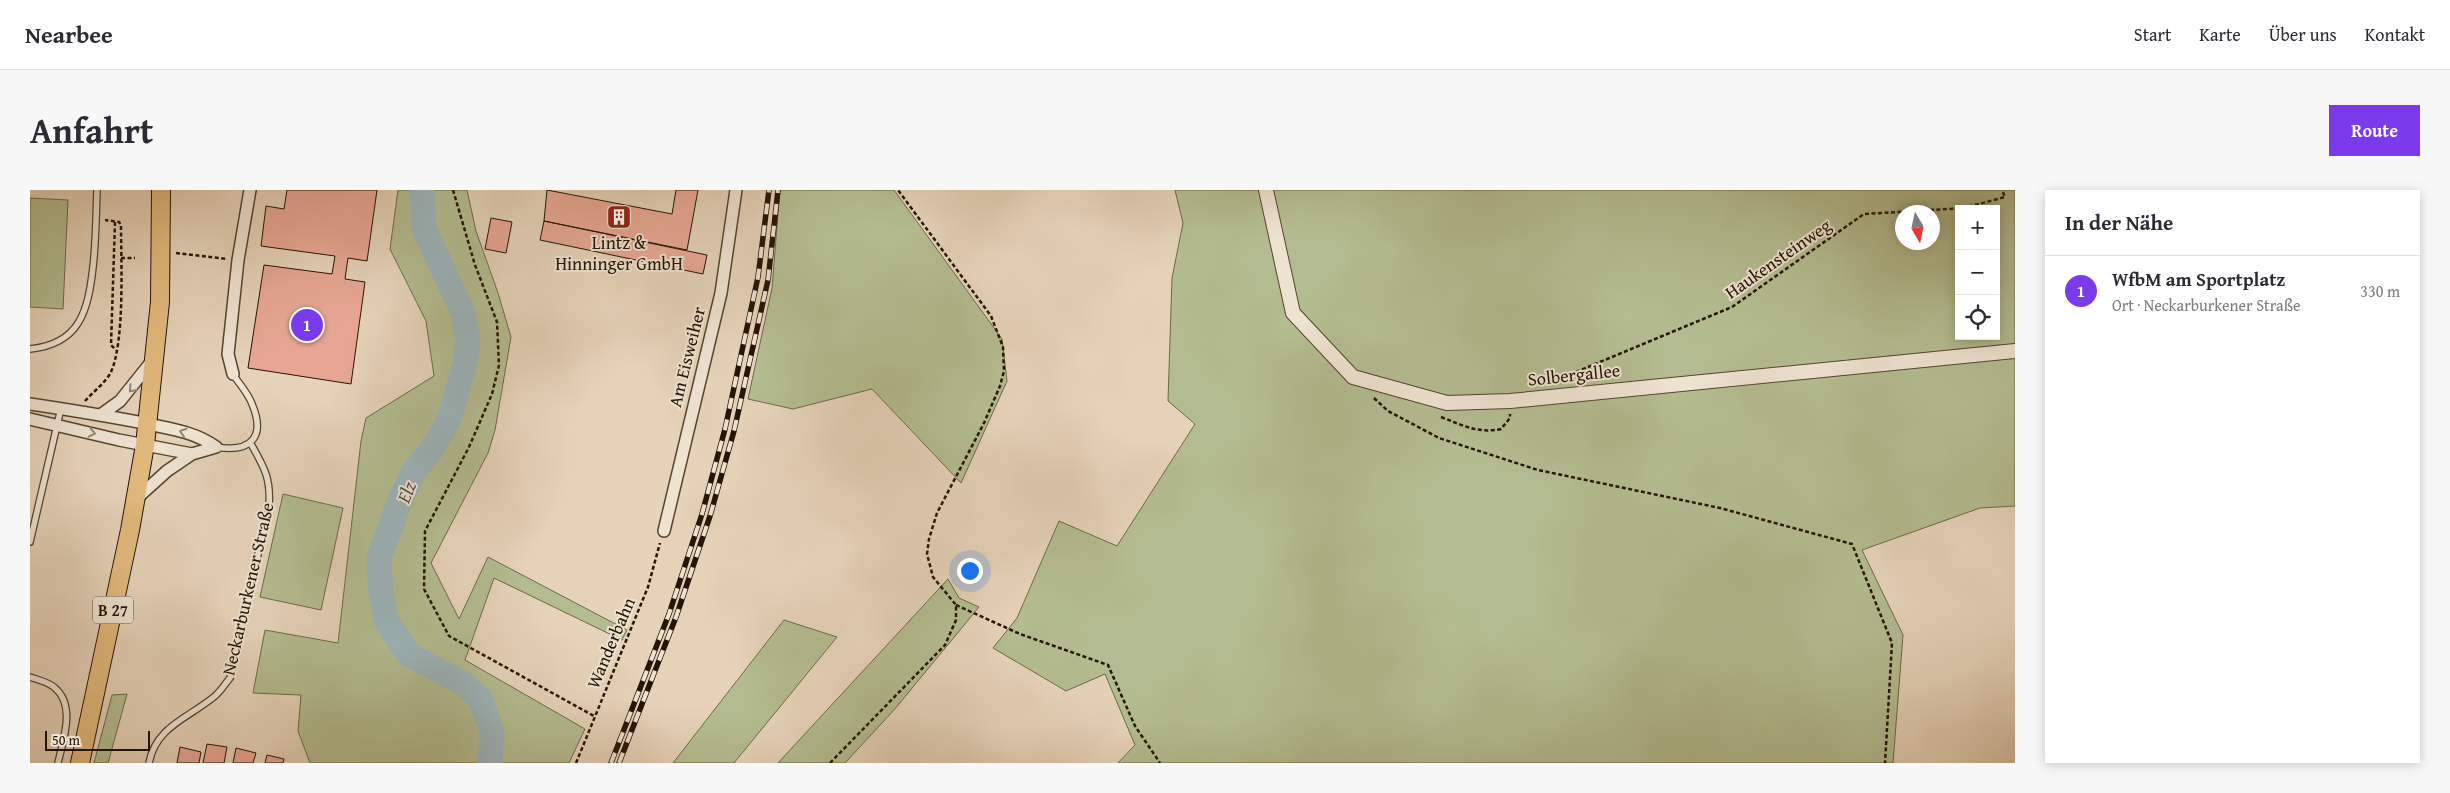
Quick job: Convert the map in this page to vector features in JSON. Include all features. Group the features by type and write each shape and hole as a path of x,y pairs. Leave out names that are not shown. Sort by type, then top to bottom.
{"main road":[{"name":"B 27","path":"80,763 136,499 148,424 160,302 161,190"}],"street":[{"path":"233,374 228,354 238,260 250,190"},
{"name":"Am Eisweiher","path":"664,531 721,293 736,190"},
{"name":"Solbergallee","path":"1266,190 1293,312 1353,377 1447,404 1510,401 2015,351"},
{"path":"102,414 120,401 155,357"},
{"path":"30,404 102,414 174,428 203,438 216,447"},
{"path":"30,419 192,454"},
{"path":"136,499 167,471 192,454 216,447"}],"lane":[{"path":"30,349 48,348 67,337 81,320 89,299 97,219 97,190"},
{"path":"216,447 237,448 250,444 258,432 258,420 252,402 233,374"},
{"path":"30,542 62,408"},
{"name":"Neckarburkener Straße","path":"149,763 150,755 164,731 216,695 230,678 269,506 270,489 267,474 250,444"},
{"path":"30,677 54,687 63,697 66,708 65,732 58,763"}],"path":[{"path":"453,190 475,265 497,322 499,365 492,394 469,447 425,531 424,589 449,636 594,716"},
{"path":"898,190 991,316 1003,347 1004,370 1000,386 984,423 937,513 929,539 927,554 933,576 956,605 1020,634 1108,665 1135,726 1160,763"},
{"name":"Haukensteinweg","path":"1546,385 1732,307 1864,214 1964,208 2005,197 2002,190"},
{"path":"84,402 111,372 116,350 121,225 115,221 97,219"},
{"path":"115,221 111,345 116,350"},
{"path":"176,254 213,257"},
{"path":"121,258 135,258"},
{"path":"1374,398 1388,411 1438,438 1538,470 1720,508 1852,544 1892,643 1885,763"},
{"name":"Wanderbahn","path":"576,763 648,587 664,531"},
{"path":"830,763 945,645 956,620 956,605"}],"green space":[{"path":"398,190 467,190 476,231 511,337 495,430 488,453 431,563 459,619 488,557 627,630 622,640 494,578 465,660 585,729 569,763 310,763 298,731 301,695 253,693 265,630 338,643 361,441 366,418 434,376 426,321 390,249"},
{"path":"780,190 894,190 1002,339 1007,381 961,483 872,389 793,409 748,399 772,288"},
{"path":"1175,190 2015,190 2015,506 1980,508 1862,550 1903,635 1893,763 1118,763 1135,745 1105,674 1066,691 993,648 1017,618 1059,521 1117,546 1195,424 1168,401 1172,278 1183,223"},
{"path":"30,198 68,200 63,309 30,307"},
{"path":"283,494 343,508 321,610 260,597"},
{"path":"948,579 959,598 979,607 894,710 845,763 778,763"},
{"path":"784,620 837,637 734,763 673,763"},
{"path":"127,694 108,763 94,763 112,695"}],"building":[{"path":"287,190 377,190 367,261 348,258 345,279 365,282 351,384 248,368 264,265 332,274 335,256 261,246 266,206 284,209"},
{"name":"Lintz & Hinninger GmbH","path":"547,190 672,214 676,190 698,190 687,250 544,221"},
{"path":"491,218 512,222 506,253 485,249"},
{"path":"544,221 707,255 703,274 540,240"},
{"path":"207,744 227,747 224,763 203,763"},
{"path":"180,747 201,752 199,763 177,763"},
{"path":"236,748 256,753 253,763 233,763"},
{"path":"267,755 284,759 283,763 265,763"}],"waterway":[{"name":"Elz","path":"422,190 424,228 463,313 468,338 466,360 449,420 432,449 414,471 400,500 379,558 381,595 387,622 409,655 463,683 481,700 492,732 490,763"}],"railway":[{"path":"611,763 669,614 702,514 725,429 758,277 769,190"},
{"path":"619,763 676,617 710,516 734,431 768,280 778,190"}],"place":[{"name":"Lintz & Hinninger GmbH","path":"619,217"},
{"name":"WfbM am Sportplatz","path":"307,325"}]}
